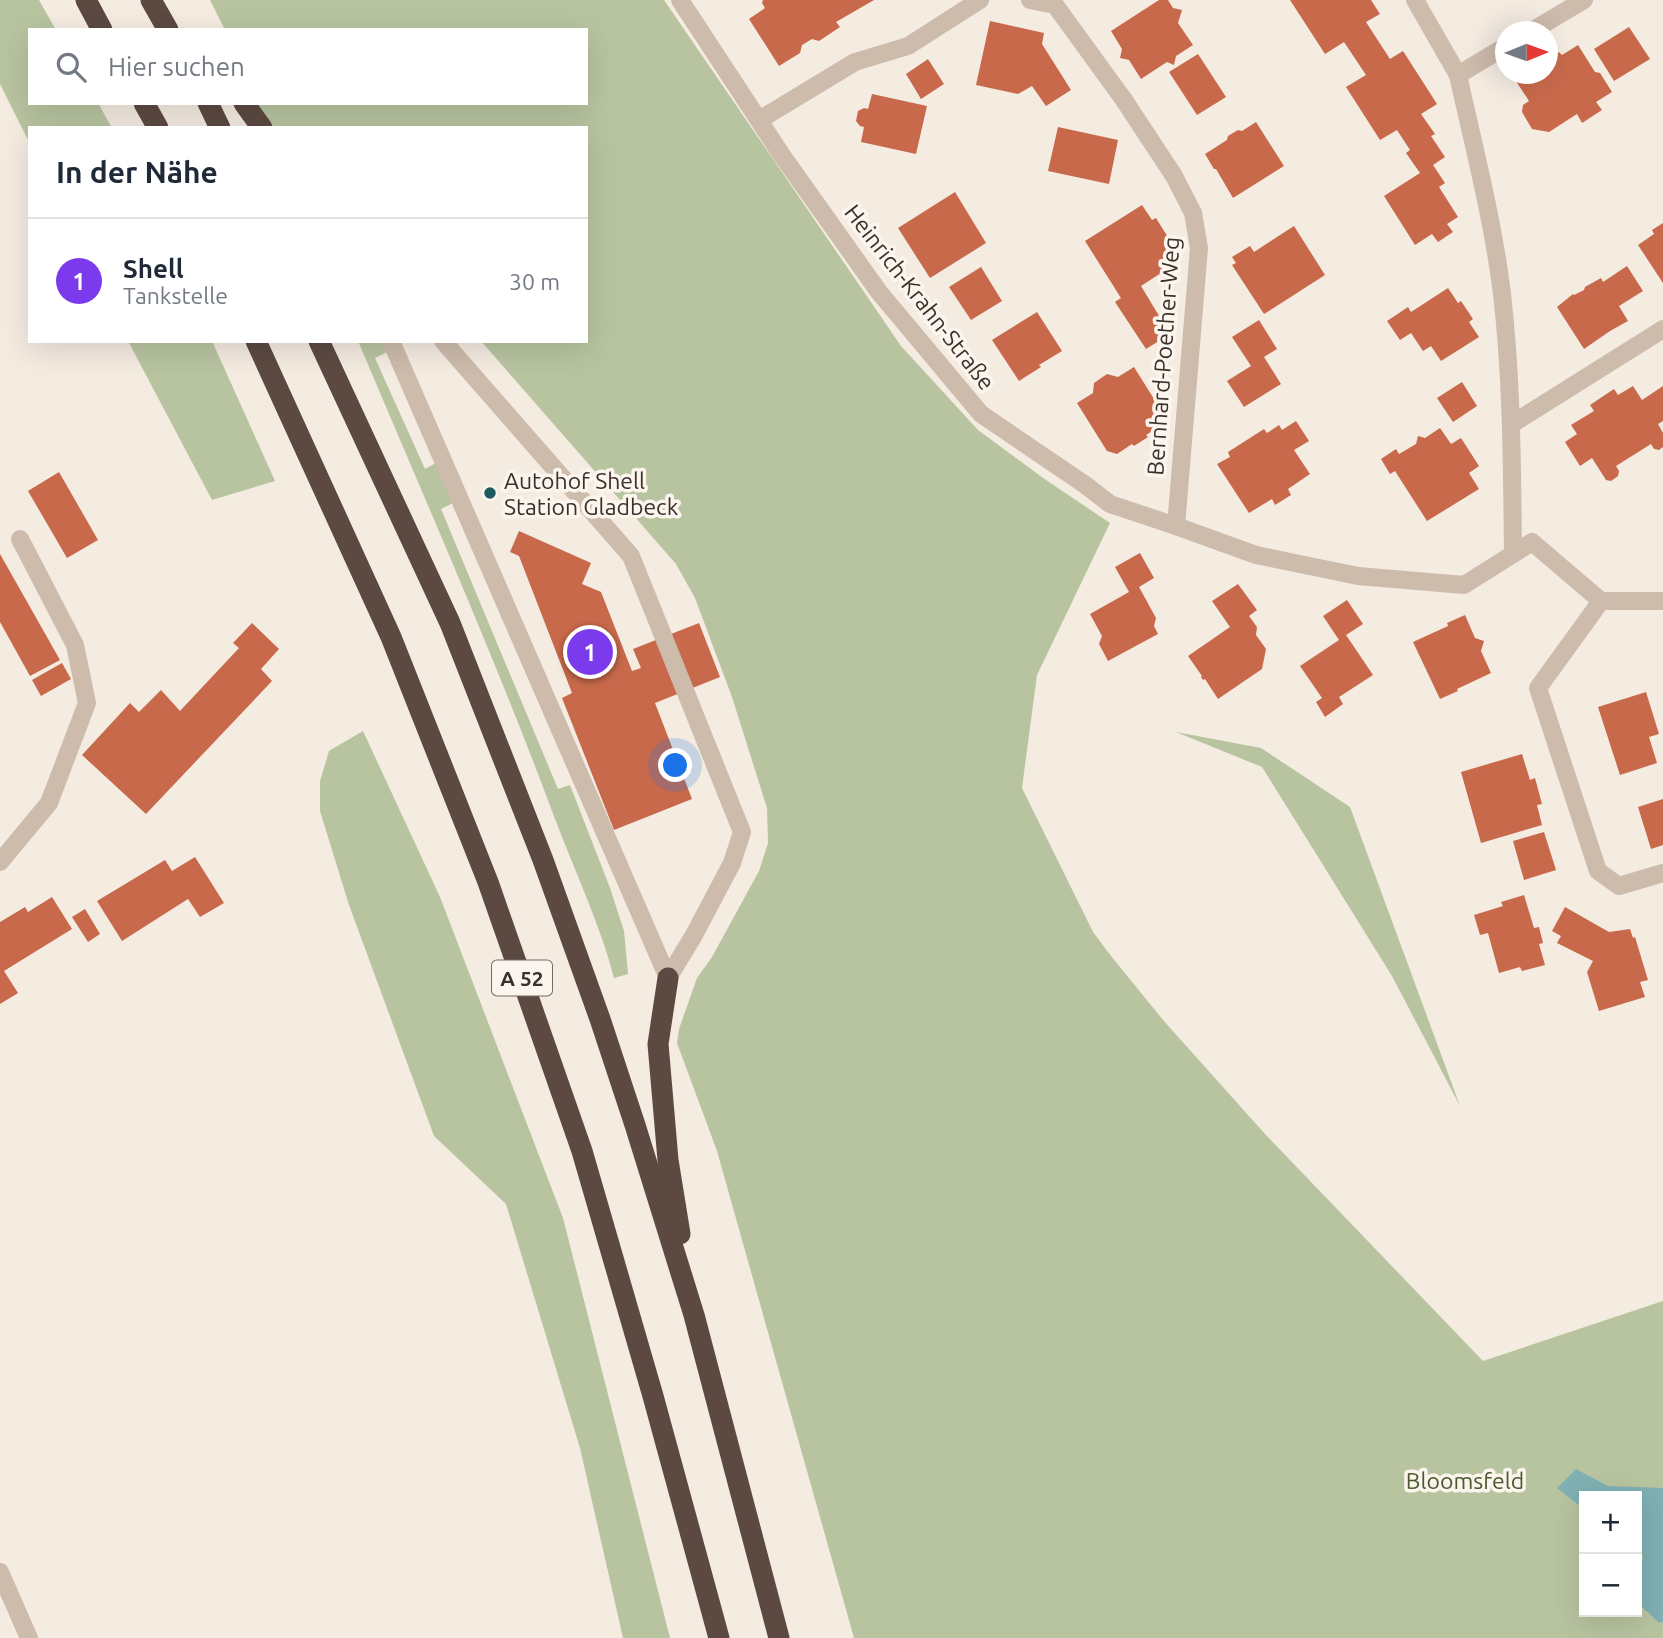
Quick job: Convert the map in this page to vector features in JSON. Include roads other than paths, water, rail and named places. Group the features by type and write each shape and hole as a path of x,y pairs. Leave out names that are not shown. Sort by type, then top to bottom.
{"highway":[{"path":"86,0 102,28"},
{"path":"151,0 168,27"},
{"path":"145,105 157,126"},
{"path":"209,105 219,126"},
{"path":"245,105 261,126"},
{"name":"A 52","path":"257,343 391,637 488,883 583,1152 719,1638"},
{"name":"A 52","path":"320,343 450,623 543,860 622,1086 694,1315 779,1638"},
{"path":"668,978 658,1044 668,1160 694,1315"}],"street":[{"name":"Heinrich-Krahn-Straße","path":"680,0 759,120 879,292 981,414 1110,504 1256,555 1358,576 1464,585 1532,542 1601,601"},
{"path":"759,120 855,62 908,46 980,0"},
{"name":"Bernhard-Poether-Weg","path":"1030,0 1055,5 1124,100 1174,176 1193,213 1199,248 1176,526"},
{"path":"1415,0 1458,75 1496,253 1508,357 1512,424 1513,554"},
{"path":"1549,21 1584,0"},
{"path":"1458,75 1495,53"},
{"path":"1512,424 1663,330"},
{"path":"392,343 668,978"},
{"path":"445,343 631,556 742,832 732,863 668,978"},
{"path":"0,862 49,803 87,703 75,645 20,539"},
{"path":"1663,600 1601,601 1538,688 1598,871 1619,886 1663,873"},
{"path":"0,1572 29,1638"}],"water":[{"path":"1576,1469 1608,1486 1663,1488 1663,1622 1659,1623 1642,1607 1642,1491 1579,1491 1579,1505 1557,1488"}],"place":[{"name":"Autohof Shell Station Gladbeck","path":"490,493"},
{"name":"Shell","path":"590,652"}],"park label":[{"name":"Bloomsfeld","path":"1465,1480"}]}
